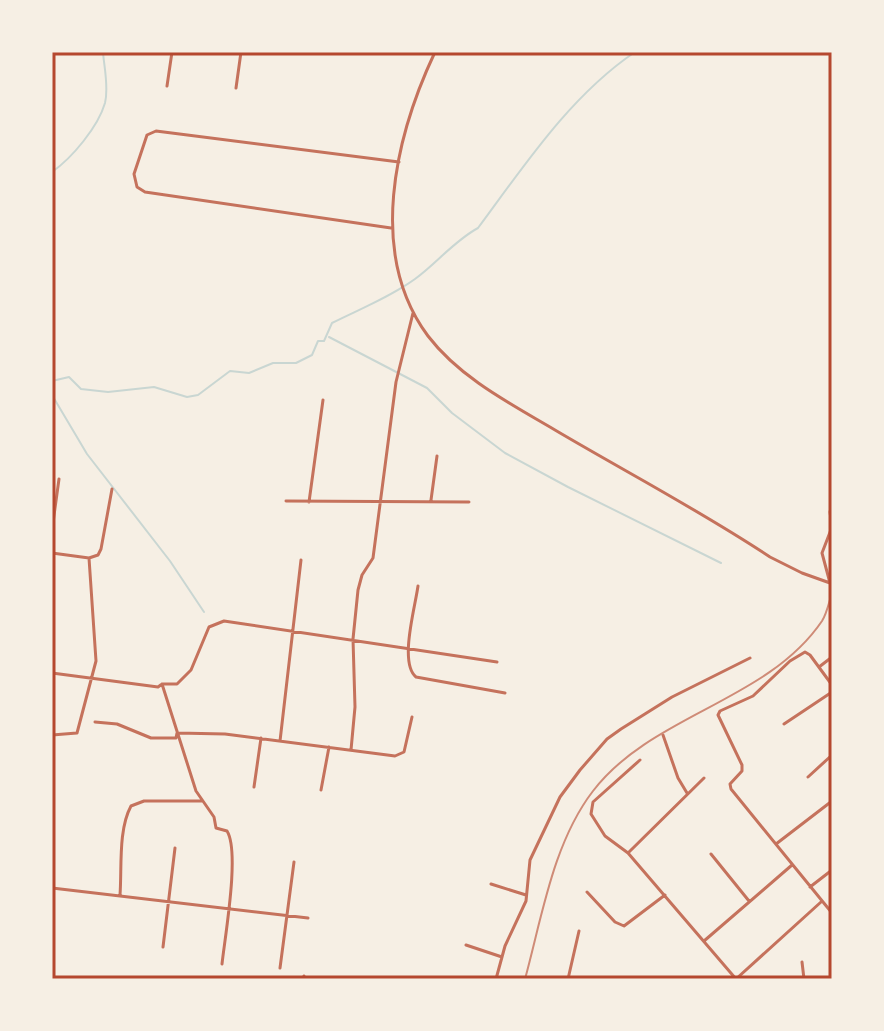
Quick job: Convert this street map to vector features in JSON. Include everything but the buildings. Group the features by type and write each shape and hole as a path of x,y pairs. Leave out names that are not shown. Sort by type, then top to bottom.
{"street":[{"path":"167,86 172,52"},
{"path":"236,88 241,52"},
{"path":"435,52 412,107 399,162 392,228 396,260 413,313 428,336 454,363 512,405 770,557 830,583 822,553 832,527 832,505"},
{"path":"392,228 145,192 137,187 134,174 146,137 156,131 399,162"},
{"path":"351,750 355,707 353,639 358,590 362,575 373,558 396,382 413,313"},
{"path":"309,502 323,400"},
{"path":"431,500 437,456"},
{"path":"52,530 59,479"},
{"path":"52,553 89,558 98,555 112,489"},
{"path":"286,501 469,502"},
{"path":"52,735 77,733 92,678 97,646 89,558"},
{"path":"280,741 301,560"},
{"path":"418,586 409,647 409,667 416,677 505,693"},
{"path":"52,673 158,687 177,684 191,670 206,631 215,623 224,621 497,662"},
{"path":"832,685 805,652 790,661 753,696 718,713 742,765 742,771 730,784 731,789 832,913"},
{"path":"819,667 832,657"},
{"path":"496,979 526,895 528,869 541,835 560,797 599,747 621,729 672,697 750,658"},
{"path":"162,684 201,801 214,817 216,828 227,831 231,838 233,857 222,964"},
{"path":"784,724 832,692"},
{"path":"177,733 261,738 400,755 407,747 412,717"},
{"path":"95,722 117,724 151,738 176,738 177,733"},
{"path":"663,735 678,778 687,793"},
{"path":"254,787 261,738"},
{"path":"321,790 329,747"},
{"path":"808,777 832,755"},
{"path":"640,760 593,802 590,808 597,827 628,853 736,979 821,902"},
{"path":"628,853 704,778"},
{"path":"120,895 124,839 131,806 144,801 201,801"},
{"path":"776,844 832,801"},
{"path":"163,947 175,848"},
{"path":"711,854 750,902"},
{"path":"280,968 294,862"},
{"path":"704,941 792,865"},
{"path":"810,887 832,870"},
{"path":"491,884 526,895"},
{"path":"52,888 308,918"},
{"path":"587,892 615,922 624,926 665,895"},
{"path":"568,979 579,931"},
{"path":"466,945 502,957"},
{"path":"802,962 804,979"}],"waterway":[{"path":"52,172 68,159 102,112 107,90 103,52"},
{"path":"52,381 69,377 81,389 108,392 154,387 187,397 198,395 230,371 249,373 273,363 296,363 312,355 318,341 324,341 332,323 405,285 478,228 549,133 590,89 635,52"},
{"path":"329,337 427,388 452,413 505,453 721,563"},
{"path":"52,395 87,454 170,561 204,612"}],"railway":[{"path":"525,979 558,857 579,811 593,791 618,765 646,743 741,690 799,648 822,621 832,593"}]}
